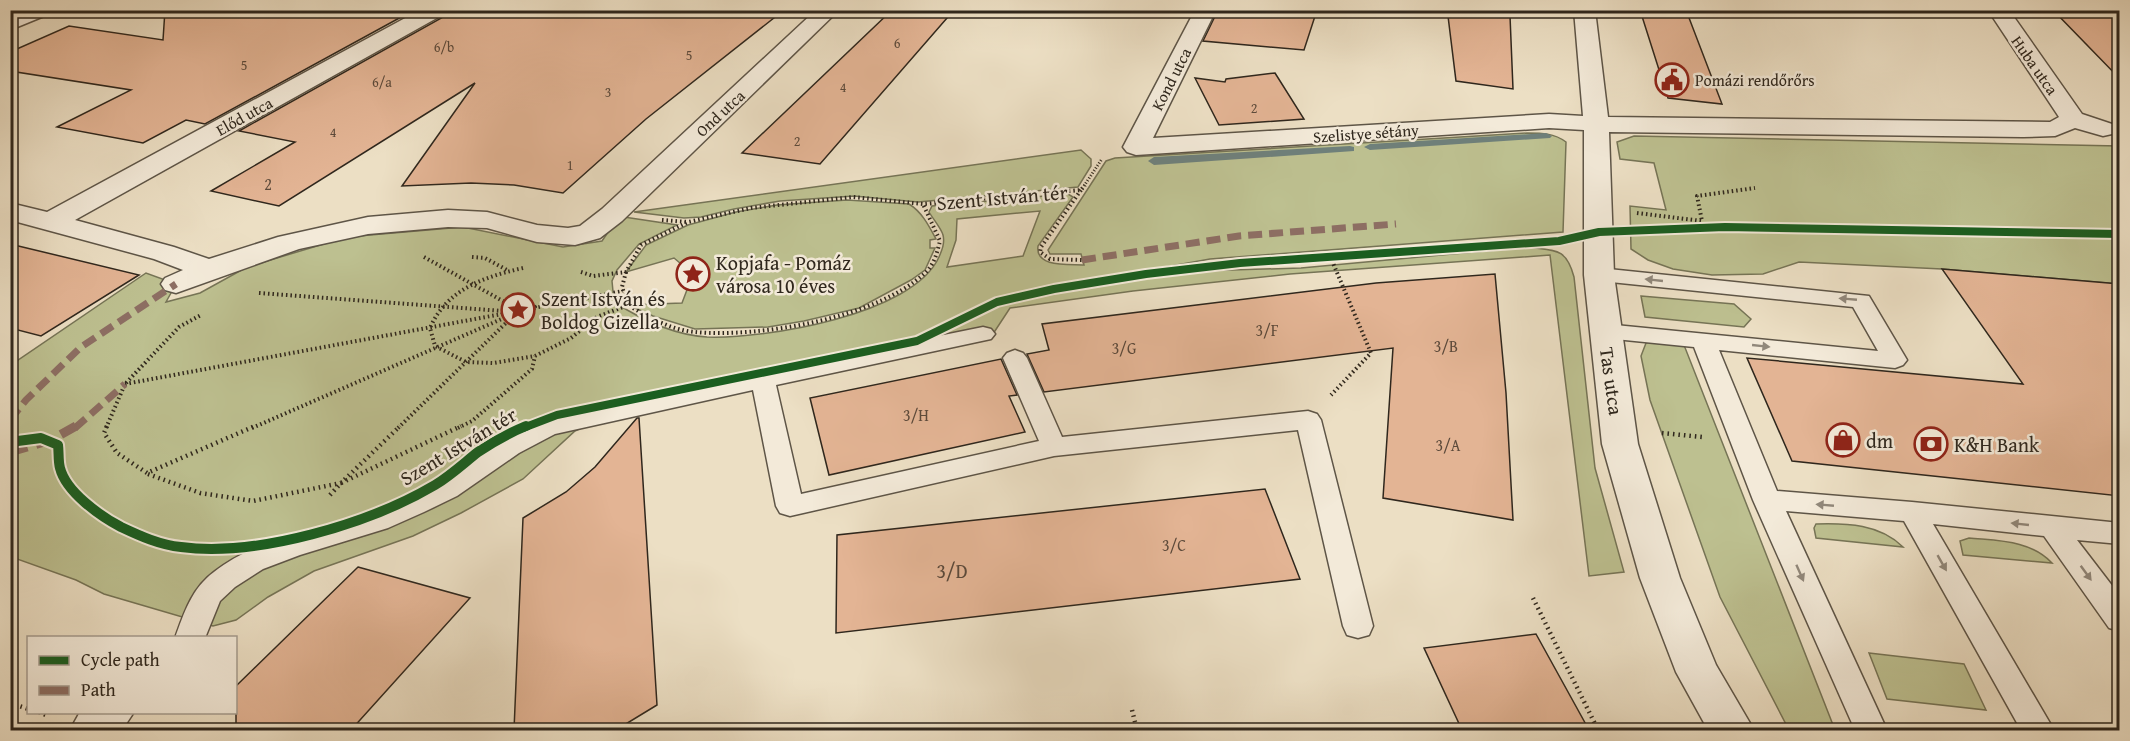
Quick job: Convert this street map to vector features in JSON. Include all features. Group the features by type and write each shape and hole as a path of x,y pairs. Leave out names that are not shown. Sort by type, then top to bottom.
{"street":[{"path":"10,24 42,10"},
{"name":"Előd utca","path":"52,221 437,10"},
{"name":"Ond utca","path":"208,269 313,237 383,223 439,218 491,220 524,231 582,235 594,230 829,10"},
{"name":"Kond utca","path":"1136,147 1206,10"},
{"name":"Tas utca","path":"1584,10 1596,124 1599,275 1620,444 1660,578 1698,672 1731,730"},
{"name":"Huba utca","path":"1998,10 2073,119"},
{"path":"2073,119 2103,129"},
{"name":"Szelistye sétány","path":"1136,147 1549,121 1596,124 2024,130 2055,129 2073,119"},
{"path":"10,211 164,253 208,269"},
{"path":"176,284 208,269"},
{"path":"92,730 110,714"}],"lane":[{"path":"1599,275 1862,301 1895,360 1605,331"},
{"name":"Szent István tér","path":"191,636 207,594 236,571 276,551 358,528 404,510 462,480 533,432 561,422 983,334"},
{"path":"1703,340 1767,500 1871,730"},
{"path":"1015,358 1054,447"},
{"path":"763,380 790,506 1054,447 1308,420 1358,626"},
{"path":"1767,500 1912,512 2120,534"},
{"path":"1912,512 2038,730"},
{"path":"2052,527 2120,619"}],"path":[{"path":"1597,209 1702,220 1697,196 1755,188"},
{"path":"1681,229 1714,228"},
{"path":"1308,420 1371,353 1325,256 1341,255"},
{"path":"461,256 485,258 507,271 472,284 441,306 430,328 435,346 466,362 493,363 535,356 571,338 597,317 628,305 622,287 626,272"},
{"path":"423,257 510,305 526,302 534,308 623,291"},
{"path":"255,293 441,306 504,315"},
{"path":"1533,598 1598,730"},
{"path":"10,703 27,709"},
{"path":"1132,710 1137,730"}],"green space":[{"path":"1527,133 1552,135 1566,142 1563,232 1210,259 1132,273 1301,268 1528,247 1552,250 1563,255 1574,277 1595,468 1624,572 1589,576 1550,255 1290,274 1133,291 1010,308 991,337 598,420 575,431 523,479 461,513 413,536 314,571 268,597 236,620 213,626 104,594 76,580 17,559 11,549 11,365 146,273 176,284 166,302 200,293 247,267 347,237 463,227 563,247 602,241 615,222 624,217 677,225 639,244 617,270 612,281 614,302 670,330 695,336 733,337 764,334 799,328 869,308 900,294 924,277 939,257 944,238 929,212 932,206 1068,194 1073,197 1038,246 1038,253 1042,258 1054,263 1084,265 1081,254 1050,254 1048,250 1106,161 1115,158","holes":["1040,211 1023,256 947,267 956,240 957,219"]},
{"path":"1634,136 2119,146 2119,284 1942,269 1799,262 1763,274 1712,275 1673,269 1648,260 1631,249 1630,206 1666,210 1654,163 1620,159 1617,142"},
{"path":"1081,150 1091,159 1091,166 1078,187 918,202 854,196 780,201 701,217 684,218 634,212"},
{"path":"847,200 909,204 914,207 936,239 930,240 930,248 935,248 925,270 859,308 768,327 695,329 653,316 628,305 682,303 693,274 674,258 626,272 646,245 688,225 736,212 777,205"},
{"path":"1641,296 1734,304 1751,319 1744,327 1645,317"},
{"path":"1661,337 1684,345 1835,730 1789,730 1720,597 1650,400 1641,356 1646,343"},
{"path":"1816,524 1851,525 1874,529 1894,539 1903,547 1816,538 1814,528"},
{"path":"1969,538 2003,541 2024,546 2043,555 2052,563 1963,555 1960,541"},
{"path":"1869,653 1964,664 1986,710 1887,699"}],"building":[{"path":"165,10 414,10 205,124 186,120 143,143 57,127 131,90 10,71 10,52 69,26 163,40"},
{"path":"449,10 784,10 646,119 563,193 514,185 471,183 402,186 475,83 279,206 211,191 295,142 239,131 445,16"},
{"path":"892,10 954,10 820,164 742,153"},
{"path":"1218,10 1317,10 1304,50 1203,41"},
{"path":"1640,10 1686,10 1722,104 1668,98"},
{"path":"2053,10 2120,13 2120,79"},
{"path":"1461,12 1510,16 1513,89 1456,81 1448,16 1462,17"},
{"path":"1275,73 1304,119 1219,125 1195,78 1225,82 1226,79"},
{"path":"10,244 139,275 41,336 10,328"},
{"path":"1942,269 2120,284 2120,496 1792,461 1747,358 2023,384"},
{"path":"1495,274 1506,393 1513,520 1383,498 1393,348 1044,392 1027,354 1049,350 1042,324 1376,283"},
{"path":"1001,359 1017,395 1009,396 1025,432 829,475 810,398"},
{"path":"639,418 657,705 616,730 514,730 523,518 566,492 595,467"},
{"path":"1265,489 1300,579 836,633 837,535"},
{"path":"358,567 470,598 351,730 236,730 237,685"},
{"path":"1536,634 1589,730 1462,730 1424,648"}],"waterway":[{"path":"1370,147 1546,136"},
{"path":"1154,161 1350,149"}],"marked path":[{"path":"1082,260 1160,246 1239,236 1317,228 1396,224"},
{"path":"10,420 26,400 81,347 176,284"},
{"path":"10,452 51,440 73,429 125,384"}],"cycle path":[{"path":"10,442 41,438 58,445 63,476 76,492 93,508 118,525 148,539 179,547 212,550 245,548 311,534 397,504 435,485 497,440 557,415 917,341 997,302 1054,289 1146,274 1240,263 1559,241 1599,232 1725,227 2120,234"}],"place":[{"name":"Pomázi rendőrőrs","path":"1672,80"},
{"name":"Kopjafa - Pomáz városa 10 éves","path":"693,274"},
{"name":"Szent István és Boldog Gizella","path":"518,310"},
{"name":"dm","path":"1843,440"},
{"name":"K&H Bank","path":"1931,444"}]}
